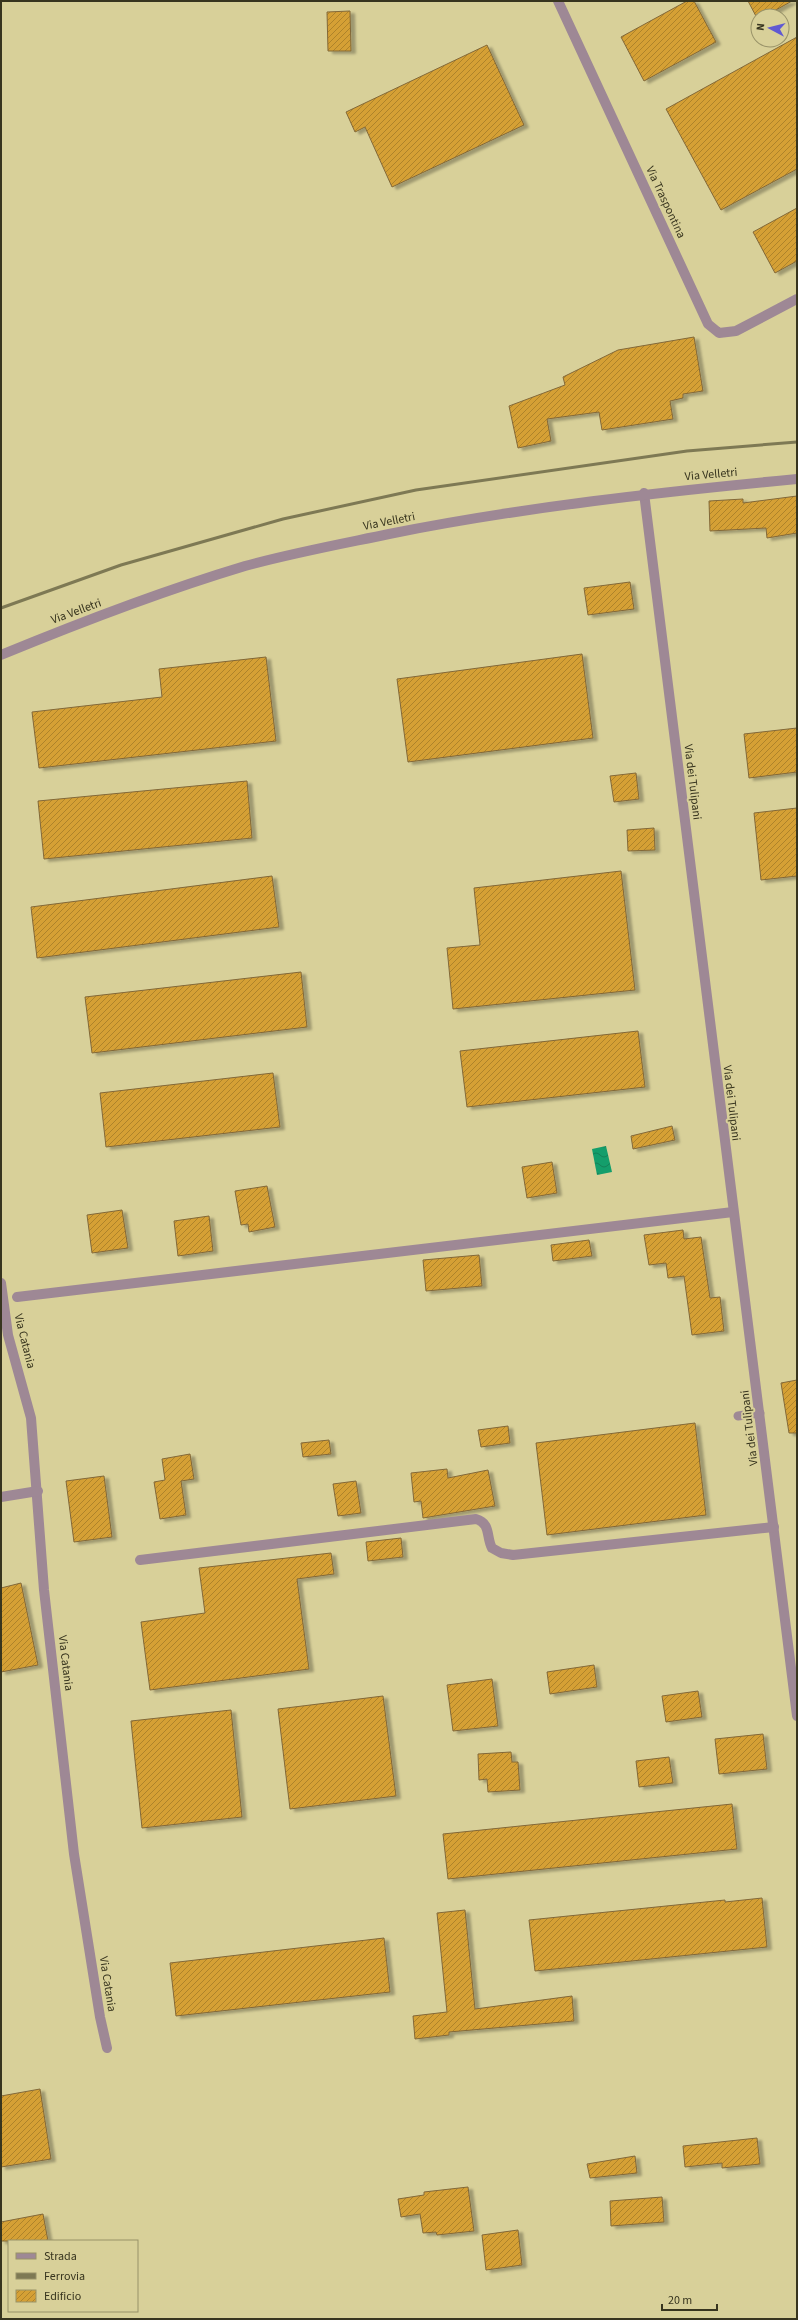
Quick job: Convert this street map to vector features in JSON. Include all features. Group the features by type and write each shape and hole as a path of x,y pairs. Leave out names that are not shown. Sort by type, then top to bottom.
{"street":[{"name":"Via Traspontina","path":"558,1 708,324 719,332 736,331 797,299"},
{"name":"Via Velletri","path":"1,655 163,592 278,558 442,524 644,493 797,478"},
{"name":"Via dei Tulipani","path":"644,493 797,1716"},
{"path":"17,1297 733,1212"},
{"name":"Via Catania","path":"1,1283 4,1326 29,1406 38,1491 45,1597 74,1854 100,2018 107,2048"},
{"path":"1,1497 38,1491"},
{"path":"140,1560 476,1519 482,1521 486,1525 492,1548 501,1554 513,1555 774,1526"}],"lane":[{"path":"738,1416 760,1413"}],"water":[{"path":"606,1146 612,1172 597,1175 592,1149"}],"building":[{"path":"687,1 694,1 716,42 644,81 621,37"},
{"path":"748,1 792,1 779,8 752,8"},
{"path":"350,11 351,51 328,51 327,12"},
{"path":"797,37 797,169 721,210 666,109 777,48 790,48 790,41"},
{"path":"487,45 524,125 392,187 365,127 355,132 346,112"},
{"path":"797,208 797,261 775,273 753,232"},
{"path":"694,337 703,391 683,394 683,398 670,401 673,419 602,430 599,412 547,419 551,441 518,448 509,406 565,385 563,377 618,350"},
{"path":"797,496 797,533 767,538 766,528 710,531 709,501 743,499 743,503"},
{"path":"630,582 634,609 588,615 584,588"},
{"path":"582,654 593,738 408,762 397,679"},
{"path":"266,657 276,741 39,768 32,712 162,697 159,669"},
{"path":"797,728 797,772 749,778 744,734"},
{"path":"636,773 639,799 614,802 610,776"},
{"path":"247,781 252,838 44,859 38,801"},
{"path":"797,808 797,876 761,880 754,813"},
{"path":"654,828 655,850 628,851 627,830"},
{"path":"621,871 635,990 453,1009 447,948 480,945 474,888"},
{"path":"272,876 279,927 37,958 31,907"},
{"path":"301,972 307,1027 92,1053 85,997"},
{"path":"638,1031 645,1087 467,1107 460,1051"},
{"path":"273,1073 280,1127 106,1147 100,1093"},
{"path":"672,1126 675,1140 633,1149 631,1136"},
{"path":"552,1162 557,1193 527,1198 522,1167"},
{"path":"267,1186 275,1227 249,1232 248,1224 241,1225 235,1191"},
{"path":"122,1210 128,1248 92,1253 87,1215"},
{"path":"209,1216 213,1251 178,1256 174,1221"},
{"path":"683,1230 684,1239 701,1237 710,1298 720,1297 724,1331 692,1335 684,1276 668,1278 666,1263 649,1265 644,1235"},
{"path":"589,1240 592,1256 553,1261 551,1245"},
{"path":"479,1255 482,1286 426,1291 423,1260"},
{"path":"797,1380 797,1433 789,1433 781,1383"},
{"path":"695,1423 706,1515 547,1535 536,1443"},
{"path":"508,1426 510,1443 481,1447 478,1430"},
{"path":"329,1440 331,1454 303,1457 301,1443"},
{"path":"190,1454 194,1479 181,1481 186,1515 160,1519 154,1482 165,1480 162,1459"},
{"path":"447,1469 448,1478 488,1470 495,1506 423,1518 421,1501 414,1502 411,1473"},
{"path":"104,1476 112,1537 74,1542 66,1481"},
{"path":"356,1481 361,1513 338,1516 333,1484"},
{"path":"401,1538 403,1557 368,1561 366,1542"},
{"path":"331,1553 334,1574 297,1579 309,1669 150,1690 141,1622 205,1613 199,1568"},
{"path":"21,1583 38,1665 1,1672 1,1588"},
{"path":"594,1665 597,1687 550,1694 547,1672"},
{"path":"492,1679 498,1726 453,1731 447,1685"},
{"path":"698,1691 702,1717 666,1722 662,1696"},
{"path":"383,1696 396,1796 290,1809 278,1709"},
{"path":"231,1710 242,1817 142,1828 131,1721"},
{"path":"763,1734 767,1769 719,1774 715,1739"},
{"path":"511,1752 512,1762 518,1762 520,1790 488,1792 487,1779 479,1780 478,1754"},
{"path":"669,1757 673,1783 639,1787 636,1761"},
{"path":"732,1804 737,1849 448,1879 443,1834"},
{"path":"762,1898 767,1947 535,1971 529,1920 725,1900 725,1902"},
{"path":"465,1910 475,2009 572,1996 574,2021 449,2032 449,2035 415,2039 413,2016 447,2012 437,1913"},
{"path":"384,1938 390,1992 176,2016 170,1963"},
{"path":"40,2089 51,2159 1,2167 1,2096"},
{"path":"757,2138 760,2164 722,2168 722,2163 685,2167 683,2146"},
{"path":"635,2156 637,2173 590,2178 587,2164"},
{"path":"468,2187 474,2231 437,2235 436,2232 423,2233 420,2214 401,2217 398,2199 424,2195 424,2192"},
{"path":"662,2197 664,2222 611,2226 610,2201"},
{"path":"43,2214 48,2240 1,2241 1,2222"},
{"path":"518,2230 522,2265 486,2270 482,2235"}],"railway":[{"path":"1,608 121,565 283,519 416,490 687,451 797,442"}]}
